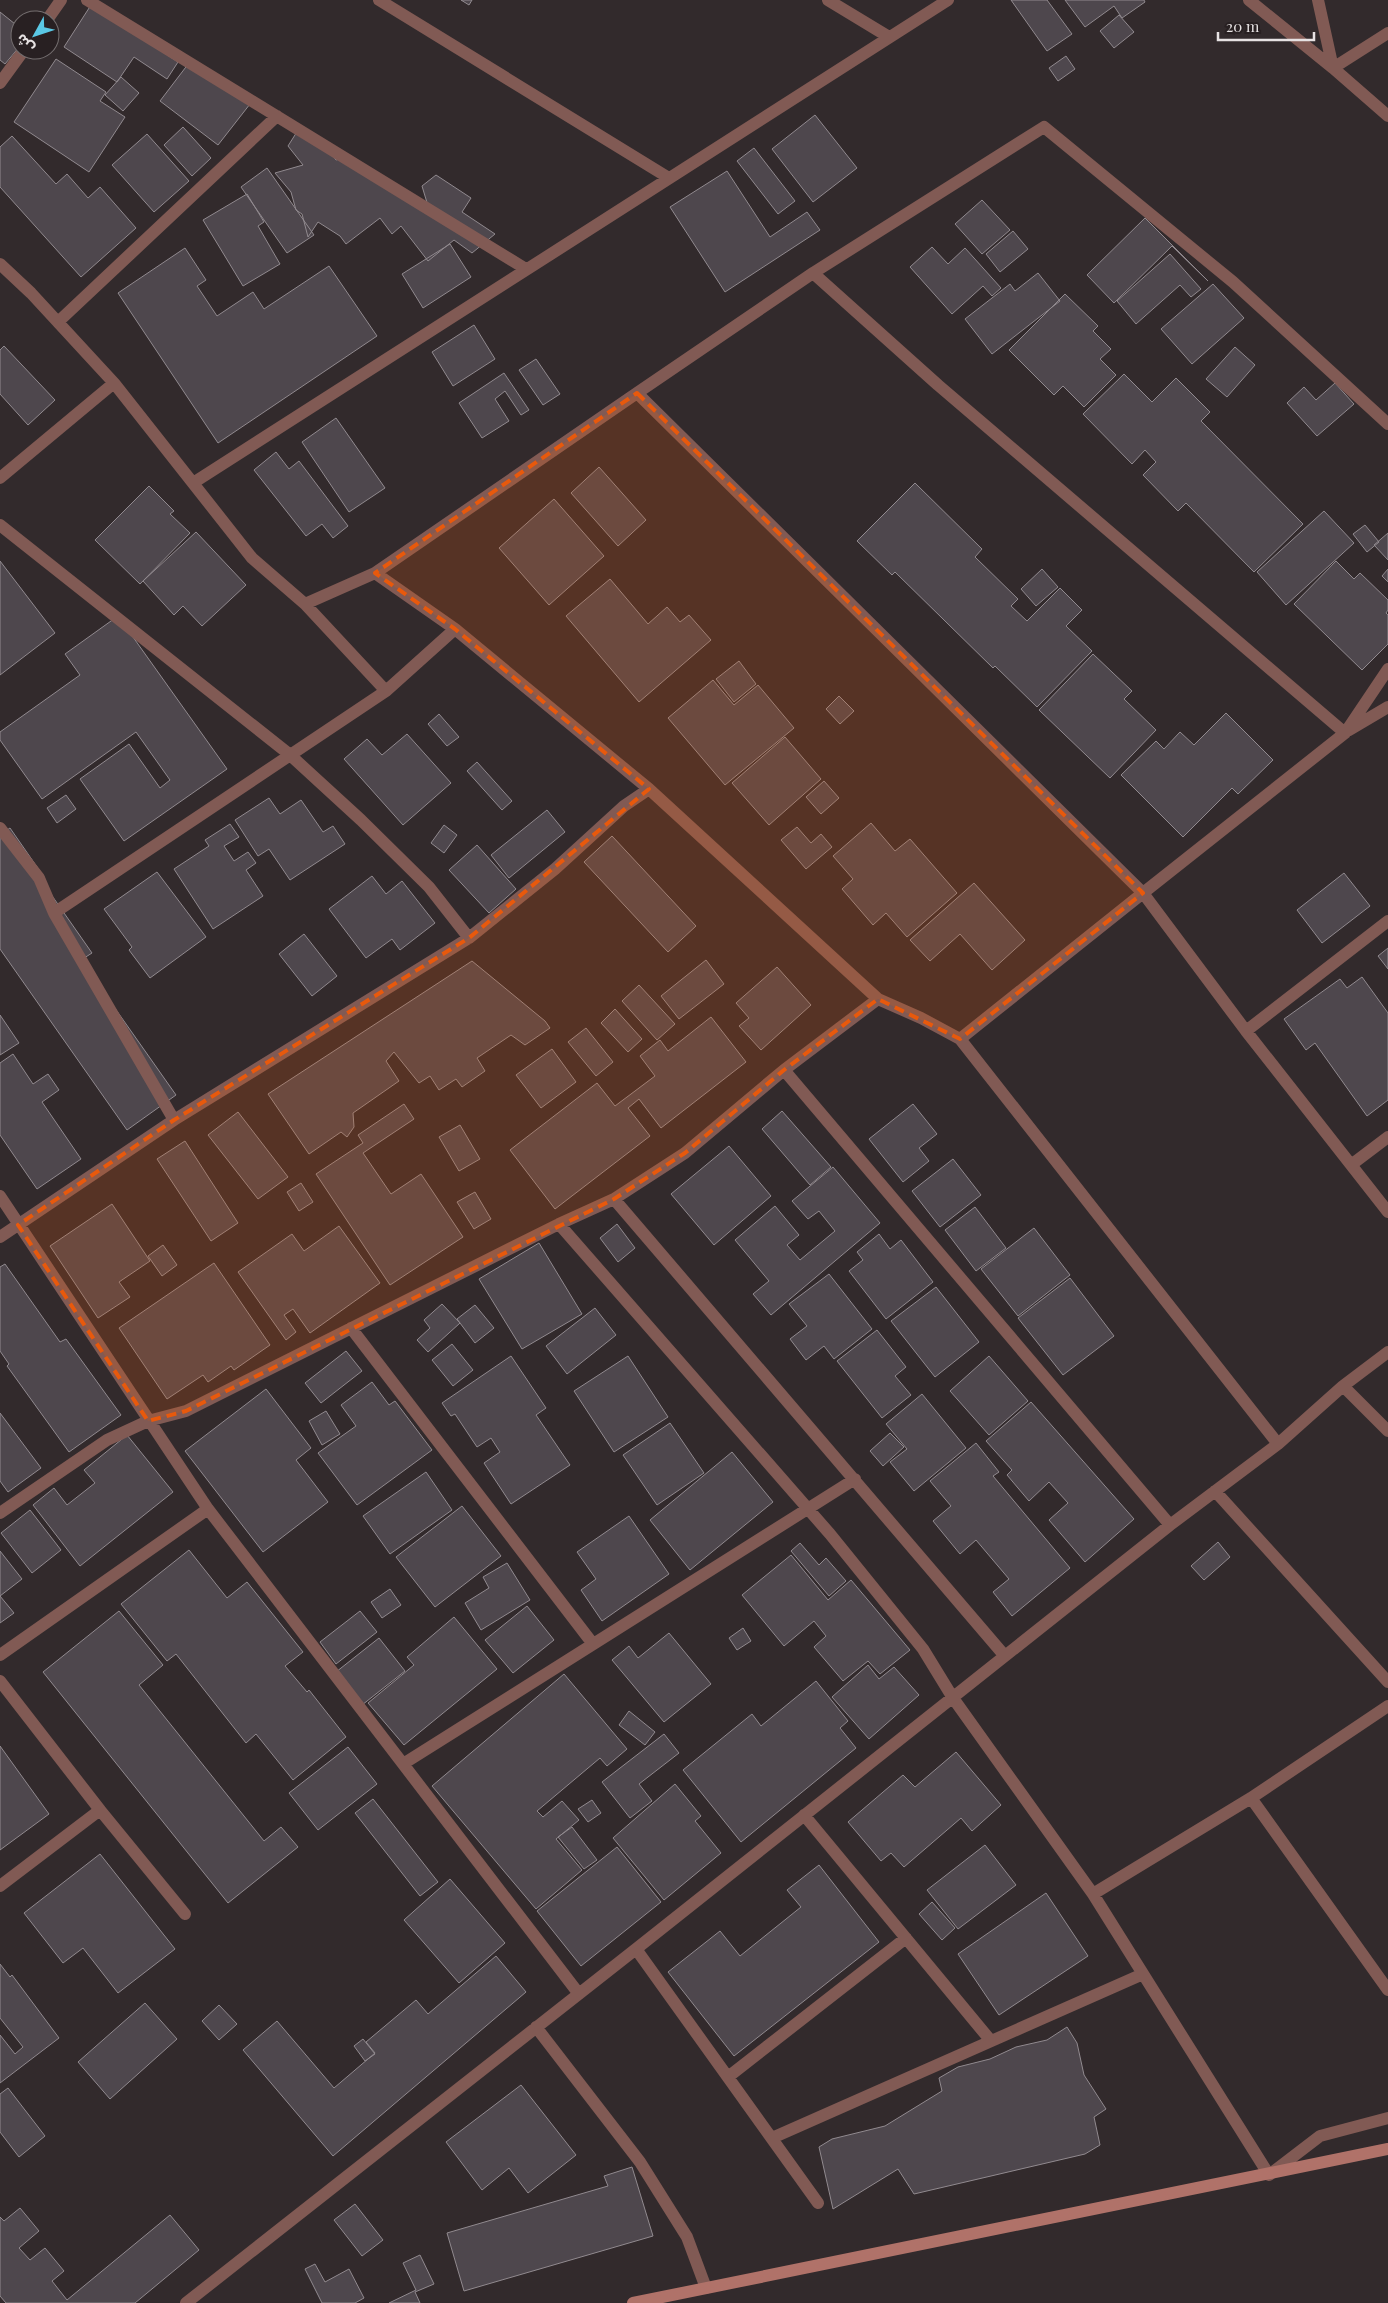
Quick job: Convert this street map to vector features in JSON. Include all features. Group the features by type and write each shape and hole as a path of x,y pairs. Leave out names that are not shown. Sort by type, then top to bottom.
{"main road":[{"path":"633,2303 1388,2149"}],"street":[{"path":"87,0 526,269"},
{"path":"379,0 669,178"},
{"path":"828,0 890,37"},
{"path":"193,482 948,0"},
{"path":"1248,0 1333,68 1388,116"},
{"path":"1318,0 1333,68"},
{"path":"1333,68 1388,33"},
{"path":"0,83 17,60"},
{"path":"58,322 276,116"},
{"path":"305,604 374,573 813,274 1044,127 1233,282 1388,424"},
{"path":"0,264 31,293 114,383 252,558 305,604 386,691"},
{"path":"813,274 1344,733"},
{"path":"0,478 114,383"},
{"path":"637,393 1142,894 1246,1031 1388,1212"},
{"path":"0,525 289,754 361,820 429,887 469,938"},
{"path":"374,573 455,629 649,789 878,999 960,1038 1278,1444"},
{"path":"54,912 386,691 455,629"},
{"path":"1344,733 1388,669"},
{"path":"960,1038 1344,733 1388,706"},
{"path":"0,1237 174,1120 469,938 555,869 624,806 649,789"},
{"path":"0,828 38,878 54,912 174,1120"},
{"path":"1246,1031 1388,921"},
{"path":"0,1513 107,1440 148,1421 186,1411 559,1224 614,1199 685,1153 784,1070 878,999"},
{"path":"784,1070 1170,1525"},
{"path":"1352,1165 1388,1136"},
{"path":"0,1196 208,1509 579,1994"},
{"path":"614,1199 1004,1655"},
{"path":"559,1224 808,1509 923,1649 953,1698 1092,1894 1269,2174 1320,2136 1388,2118"},
{"path":"351,1328 593,1644"},
{"path":"186,2303 953,1698 1004,1655 1170,1525 1278,1444 1344,1386 1388,1352"},
{"path":"1344,1386 1388,1431"},
{"path":"403,1764 855,1479"},
{"path":"1215,1491 1388,1682"},
{"path":"0,1655 208,1509"},
{"path":"0,1681 100,1810 185,1914"},
{"path":"1092,1894 1251,1798 1388,1706"},
{"path":"1251,1798 1388,1990"},
{"path":"0,1886 100,1810"},
{"path":"804,1815 991,2041"},
{"path":"728,2077 906,1938"},
{"path":"636,1949 818,2203"},
{"path":"772,2138 1143,1974"},
{"path":"536,2028 640,2162 687,2237 706,2288"}],"highlighted area":[{"path":"637,393 1143,893 960,1039 878,999 784,1070 685,1153 614,1199 186,1411 148,1421 18,1225 174,1120 469,938 649,789 455,629 375,573"}],"building":[{"path":"461,0 472,0 469,5"},
{"path":"1011,0 1047,0 1072,34 1047,51"},
{"path":"1065,0 1144,0 1145,2 1122,18 1114,6 1085,27"},
{"path":"91,5 178,62 167,79 134,57 117,82 64,47"},
{"path":"0,12 10,20 10,58 5,64 0,60"},
{"path":"1119,15 1134,32 1114,48 1100,31"},
{"path":"1066,56 1075,69 1058,81 1049,68"},
{"path":"192,59 250,104 218,145 160,101"},
{"path":"55,60 106,92 100,101 125,117 89,172 14,122"},
{"path":"121,77 139,93 123,111 105,95"},
{"path":"815,115 857,168 813,202 772,149"},
{"path":"183,127 211,158 192,176 164,145"},
{"path":"300,127 320,139 336,160 351,156 428,206 422,186 436,175 471,198 462,212 495,234 472,253 454,240 428,261 401,226 392,234 380,218 346,244 340,236 318,222 308,237 302,214 296,210 291,192 275,173 303,165 288,146"},
{"path":"147,134 189,181 154,212 112,165"},
{"path":"12,136 56,184 67,174 88,198 100,187 136,228 81,277 0,187 0,147"},
{"path":"754,148 795,201 778,214 737,161"},
{"path":"267,168 314,235 287,253 241,187"},
{"path":"727,171 770,237 807,212 820,230 725,292 670,207"},
{"path":"247,194 264,222 258,226 280,264 243,286 203,220"},
{"path":"982,200 1010,230 982,254 955,224"},
{"path":"1145,218 1208,281 1172,246 1114,303 1087,275"},
{"path":"1013,231 1028,249 1000,272 986,254"},
{"path":"450,244 471,277 423,308 402,274"},
{"path":"932,247 948,264 965,248 1001,288 992,296 983,286 952,314 910,267"},
{"path":"185,248 206,280 197,286 217,316 253,292 264,309 329,266 377,336 218,443 118,293"},
{"path":"1170,254 1201,289 1191,297 1180,285 1136,324 1117,301"},
{"path":"1038,273 1060,301 992,354 965,319 1010,284 1015,291"},
{"path":"1213,284 1244,318 1192,364 1161,329"},
{"path":"1065,294 1098,326 1093,331 1111,349 1100,359 1116,375 1084,407 1063,386 1054,395 1009,350"},
{"path":"474,325 495,359 453,386 432,352"},
{"path":"4,346 55,400 28,425 0,394 0,350"},
{"path":"1235,347 1255,365 1227,397 1206,379"},
{"path":"536,359 560,394 543,405 519,370"},
{"path":"504,373 529,410 521,415 505,391 495,399 509,421 482,438 459,403"},
{"path":"1124,374 1152,402 1176,378 1210,412 1201,421 1303,524 1254,572 1186,503 1178,511 1143,475 1156,462 1145,450 1132,464 1083,414"},
{"path":"1335,383 1354,404 1317,436 1287,403 1304,387 1316,400"},
{"path":"336,418 385,488 349,512 302,442"},
{"path":"276,452 289,469 299,461 348,526 333,538 322,524 306,536 254,470"},
{"path":"599,467 646,520 618,546 571,493"},
{"path":"915,483 982,549 975,557 1018,599 1011,606 1027,621 1060,588 1082,610 1066,626 1092,651 1037,707 995,666 993,668 895,572 892,575 857,541"},
{"path":"149,486 174,511 170,514 190,533 140,584 95,540"},
{"path":"554,499 604,556 549,605 499,548"},
{"path":"1324,511 1354,543 1286,605 1257,572"},
{"path":"1365,525 1379,542 1367,552 1353,534"},
{"path":"196,532 246,585 202,626 183,606 174,615 143,581"},
{"path":"1388,533 1388,560 1374,545"},
{"path":"0,561 55,633 0,675"},
{"path":"1336,561 1354,579 1360,573 1388,600 1388,610 1386,613 1388,615 1388,644 1362,670 1294,604"},
{"path":"1042,569 1058,587 1036,606 1021,589"},
{"path":"1388,569 1388,582 1382,576"},
{"path":"610,579 648,624 667,607 680,622 689,615 711,640 639,702 566,616"},
{"path":"118,616 227,769 124,841 80,779 129,744 160,788 170,780 136,732 42,799 0,740 0,732 80,675 65,654"},
{"path":"1093,654 1132,691 1124,699 1156,730 1110,778 1039,710"},
{"path":"739,661 756,684 734,702 716,679"},
{"path":"713,680 734,705 758,685 794,728 725,785 668,718"},
{"path":"839,696 854,711 840,724 826,709"},
{"path":"1226,713 1273,760 1238,794 1232,788 1183,837 1121,775 1156,741 1164,749 1180,732 1194,745"},
{"path":"439,714 459,737 447,746 428,724"},
{"path":"407,734 451,783 403,825 344,759 367,739 382,755"},
{"path":"785,737 821,779 769,825 732,783"},
{"path":"477,762 512,801 502,810 467,771"},
{"path":"824,781 839,798 821,814 806,797"},
{"path":"66,795 76,809 57,823 47,808"},
{"path":"269,798 280,814 301,800 323,832 333,826 345,844 290,880 269,849 258,856 235,820"},
{"path":"547,810 565,832 509,878 491,855"},
{"path":"871,823 895,851 910,839 957,893 907,937 886,913 873,925 842,889 853,879 833,856"},
{"path":"230,824 239,837 224,846 234,861 248,852 256,863 246,870 263,896 213,929 174,869 209,846 205,840"},
{"path":"444,825 457,835 444,853 431,843"},
{"path":"797,827 811,843 821,834 832,847 806,869 781,840"},
{"path":"10,828 44,877 41,880 92,953 81,960 176,1095 127,1130 0,949 0,835"},
{"path":"612,836 696,926 668,952 584,862"},
{"path":"477,845 516,889 489,913 449,870"},
{"path":"157,872 206,937 150,978 129,950 132,947 104,909"},
{"path":"1344,873 1370,906 1322,943 1297,910"},
{"path":"372,876 386,894 402,881 435,923 400,950 392,939 366,958 329,909"},
{"path":"974,883 1025,940 992,970 960,934 930,961 910,940"},
{"path":"304,934 337,976 312,996 279,954"},
{"path":"1388,948 1388,969 1378,956"},
{"path":"706,960 724,984 679,1019 661,996"},
{"path":"472,961 545,1021 550,1028 525,1045 511,1035 477,1058 485,1071 462,1087 456,1079 439,1090 430,1076 419,1083 394,1052 386,1061 399,1081 353,1113 354,1127 347,1137 341,1132 309,1154 268,1094"},
{"path":"777,967 811,1005 761,1050 739,1026 749,1018 736,1003"},
{"path":"1362,977 1388,1013 1388,1100 1367,1116 1315,1043 1306,1050 1284,1019 1340,979 1347,988"},
{"path":"639,985 675,1024 657,1040 622,1001"},
{"path":"615,1009 642,1039 628,1052 601,1023"},
{"path":"0,1015 19,1043 0,1055"},
{"path":"711,1017 746,1062 661,1128 639,1099 628,1108 650,1136 555,1209 510,1150 597,1083 615,1106 655,1076 640,1056 660,1040 668,1051"},
{"path":"586,1028 613,1062 596,1076 568,1042"},
{"path":"552,1049 576,1082 541,1108 516,1075"},
{"path":"13,1054 33,1084 48,1074 59,1090 42,1102 81,1159 37,1189 0,1135 0,1063"},
{"path":"404,1104 414,1119 363,1153 391,1194 421,1174 463,1237 390,1285 316,1174 363,1143 358,1135"},
{"path":"913,1104 937,1134 919,1148 929,1161 903,1182 869,1139"},
{"path":"782,1111 831,1167 810,1185 762,1129"},
{"path":"238,1112 288,1177 258,1199 208,1135"},
{"path":"460,1125 480,1159 459,1171 439,1137"},
{"path":"185,1141 238,1223 211,1241 157,1159"},
{"path":"729,1146 771,1196 714,1245 671,1194"},
{"path":"953,1159 981,1195 940,1227 912,1191"},
{"path":"833,1167 880,1223 771,1315 753,1294 769,1281 735,1240 775,1206 799,1235 787,1245 800,1260 835,1231 819,1211 808,1219 792,1201"},
{"path":"301,1183 313,1202 299,1211 287,1192"},
{"path":"475,1192 491,1219 474,1229 457,1202"},
{"path":"112,1204 150,1261 119,1282 130,1297 98,1318 50,1246"},
{"path":"975,1207 1006,1248 976,1271 945,1230"},
{"path":"617,1224 635,1248 618,1262 600,1238"},
{"path":"339,1226 380,1283 310,1333 293,1309 284,1315 296,1332 286,1340 238,1272 292,1234 304,1251"},
{"path":"1034,1228 1070,1275 1018,1316 981,1269"},
{"path":"879,1234 890,1249 901,1240 933,1282 886,1319 849,1271 863,1260 857,1252"},
{"path":"539,1243 582,1314 522,1349 479,1279"},
{"path":"163,1245 177,1265 162,1276 148,1256"},
{"path":"214,1263 270,1345 234,1370 231,1366 208,1382 203,1375 167,1399 119,1328"},
{"path":"5,1264 60,1342 66,1339 121,1415 69,1452 7,1366 9,1364 0,1351 0,1267"},
{"path":"829,1274 872,1329 834,1359 824,1346 806,1360 790,1339 807,1326 789,1304"},
{"path":"1070,1278 1114,1336 1063,1375 1018,1318"},
{"path":"936,1287 979,1342 935,1377 891,1321"},
{"path":"442,1304 460,1323 428,1352 417,1340 430,1328 424,1320"},
{"path":"475,1305 494,1328 475,1343 457,1319"},
{"path":"595,1308 616,1335 567,1374 546,1346"},
{"path":"877,1330 906,1367 895,1376 911,1395 882,1418 837,1361"},
{"path":"452,1344 473,1370 453,1386 432,1360"},
{"path":"346,1351 362,1371 321,1403 305,1383"},
{"path":"511,1356 546,1408 536,1415 570,1465 511,1504 484,1463 500,1452 491,1438 477,1447 455,1414 451,1416 442,1403"},
{"path":"628,1356 668,1417 614,1452 574,1391"},
{"path":"989,1356 1028,1401 989,1435 950,1391"},
{"path":"372,1382 389,1405 395,1401 432,1450 357,1505 318,1453 356,1426 341,1405"},
{"path":"266,1389 311,1448 296,1460 328,1502 263,1552 185,1451"},
{"path":"922,1394 966,1448 914,1491 890,1462 907,1449 886,1424"},
{"path":"1031,1402 1134,1519 1085,1562 1049,1520 1068,1503 1049,1482 1029,1501 1007,1475 1012,1470 986,1441"},
{"path":"326,1411 340,1434 322,1445 309,1421"},
{"path":"0,1413 41,1468 8,1492 0,1481"},
{"path":"670,1423 704,1473 657,1505 623,1455"},
{"path":"890,1433 904,1447 883,1466 870,1451"},
{"path":"127,1435 173,1492 80,1566 33,1505 54,1488 67,1505 95,1483 84,1470"},
{"path":"976,1443 999,1472 993,1476 1070,1568 1012,1616 993,1592 1009,1579 976,1540 960,1554 933,1521 951,1506 930,1481"},
{"path":"732,1452 773,1502 690,1570 650,1520"},
{"path":"426,1472 452,1510 390,1554 363,1516"},
{"path":"462,1506 501,1556 435,1607 396,1557"},
{"path":"30,1510 61,1550 32,1573 1,1533"},
{"path":"629,1516 669,1574 602,1621 581,1590 596,1579 577,1552"},
{"path":"1218,1542 1230,1557 1204,1580 1191,1566"},
{"path":"800,1543 819,1565 826,1558 846,1581 829,1596 791,1551"},
{"path":"189,1550 227,1598 247,1582 303,1652 285,1666 307,1692 309,1690 346,1737 293,1780 256,1734 246,1743 176,1654 167,1661 121,1604"},
{"path":"0,1551 22,1579 0,1596"},
{"path":"791,1555 828,1600 851,1580 910,1650 880,1674 868,1661 843,1681 814,1647 826,1636 814,1621 784,1646 742,1595"},
{"path":"507,1563 530,1600 481,1630 465,1603 489,1588 483,1577"},
{"path":"390,1589 401,1605 382,1618 371,1602"},
{"path":"0,1596 14,1613 0,1623"},
{"path":"527,1606 554,1640 513,1673 485,1640"},
{"path":"119,1611 163,1665 139,1685 264,1841 281,1827 298,1847 228,1903 43,1672"},
{"path":"360,1611 377,1632 336,1664 320,1642"},
{"path":"454,1617 497,1669 404,1745 368,1703 414,1665 407,1657"},
{"path":"743,1628 751,1641 737,1650 729,1638"},
{"path":"669,1633 711,1684 664,1722 612,1660 629,1646 638,1658"},
{"path":"379,1638 405,1671 362,1705 336,1672"},
{"path":"868,1665 879,1679 894,1667 919,1695 869,1739 832,1697"},
{"path":"564,1674 627,1749 607,1766 600,1758 537,1811 543,1817 562,1801 579,1820 556,1839 582,1870 536,1909 432,1786"},
{"path":"816,1681 848,1721 840,1728 856,1748 741,1842 683,1770 752,1714 761,1726"},
{"path":"629,1711 655,1732 645,1745 619,1725"},
{"path":"664,1734 679,1753 639,1784 652,1801 630,1818 602,1782"},
{"path":"0,1746 49,1814 0,1850"},
{"path":"348,1747 377,1784 318,1830 289,1793"},
{"path":"956,1752 1001,1805 972,1831 961,1818 904,1867 891,1853 881,1861 848,1822 903,1775 915,1787"},
{"path":"675,1784 701,1816 695,1821 721,1853 664,1900 613,1838"},
{"path":"373,1799 438,1882 420,1896 355,1813"},
{"path":"592,1800 601,1813 588,1822 578,1809"},
{"path":"572,1827 597,1860 584,1869 558,1837"},
{"path":"985,1845 1016,1885 958,1929 927,1890"},
{"path":"617,1847 661,1902 581,1966 537,1911"},
{"path":"100,1854 175,1949 118,1993 83,1948 63,1963 24,1913"},
{"path":"819,1865 879,1942 734,2056 668,1972 720,1931 740,1956 801,1907 787,1890"},
{"path":"450,1879 505,1943 459,1983 404,1920"},
{"path":"1046,1893 1088,1956 999,2015 958,1954"},
{"path":"932,1902 955,1928 942,1940 919,1914"},
{"path":"496,1956 526,1992 333,2156 243,2050 277,2021 334,2088 375,2053 366,2042 416,2000 428,2014"},
{"path":"0,1964 10,1977 12,1975 59,2038 0,2083 0,2035 15,2054 23,2047 0,2018"},
{"path":"145,2003 177,2039 110,2099 78,2062"},
{"path":"219,2005 237,2024 219,2040 202,2021"},
{"path":"1067,2027 1077,2043 1084,2075 1106,2109 1094,2117 1100,2145 1085,2154 914,2194 898,2169 833,2209 819,2147 832,2139 885,2126 942,2091 939,2078 958,2067 990,2059 1016,2047 1047,2040"},
{"path":"363,2039 375,2054 365,2061 354,2046"},
{"path":"521,2085 576,2155 528,2193 509,2168 482,2190 446,2142"},
{"path":"8,2088 45,2136 19,2157 0,2132 0,2094"},
{"path":"632,2167 653,2236 464,2291 447,2233 608,2186 604,2176"},
{"path":"355,2204 383,2240 362,2256 334,2220"},
{"path":"20,2208 39,2231 19,2248 30,2260 45,2248 64,2271 52,2281 67,2300 170,2215 199,2250 135,2303 6,2303 0,2296 0,2217 4,2221"},
{"path":"420,2255 434,2284 415,2292 420,2303 389,2303 416,2290 403,2263"},
{"path":"315,2264 325,2282 349,2269 364,2298 355,2303 322,2303 305,2269"}]}
